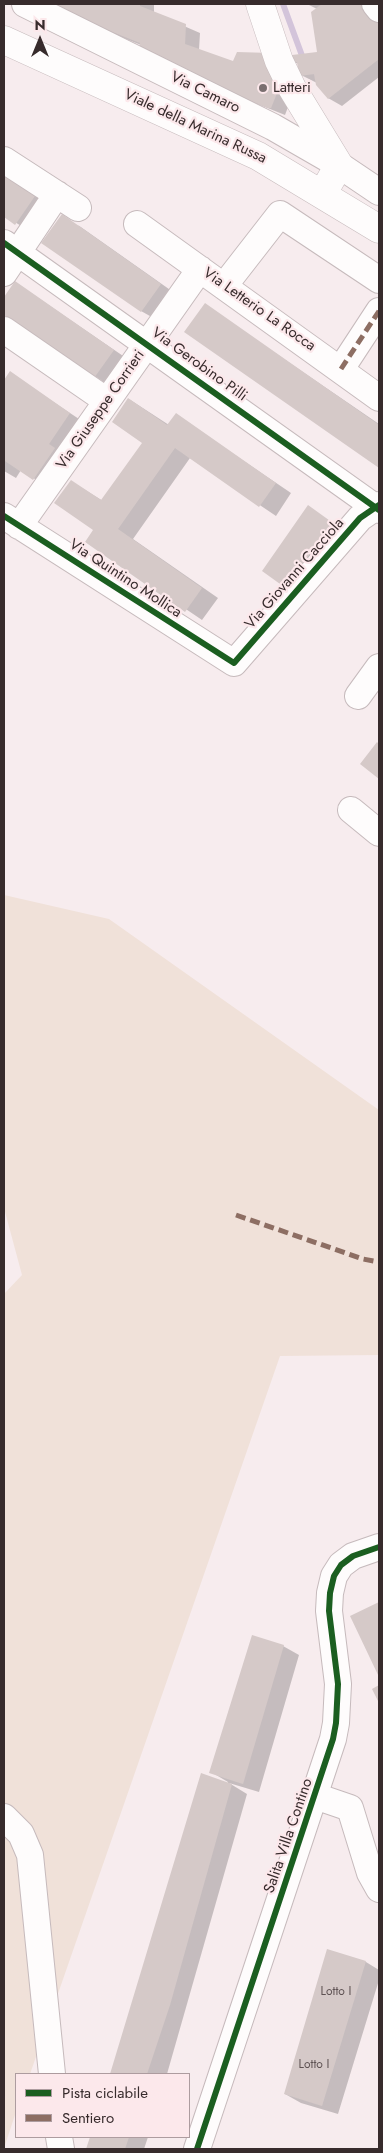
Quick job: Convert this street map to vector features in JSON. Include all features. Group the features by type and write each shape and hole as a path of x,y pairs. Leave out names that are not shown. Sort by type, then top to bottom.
{"main road":[{"path":"260,4 279,61 292,88 339,165 323,193"},
{"name":"Viale della Marina Russa","path":"4,40 217,136 279,167 379,229"}],"street":[{"name":"Via Camaro","path":"25,4 273,127 339,165 379,192"},
{"path":"375,4 379,9"},
{"path":"273,127 290,110 292,88"},
{"path":"4,160 78,208"},
{"path":"8,256 57,194"},
{"path":"224,286 280,214 379,280"},
{"name":"Via Letterio La Rocca","path":"137,224 379,398"},
{"name":"Via Gerobino Pilli","path":"8,256 147,344 378,507"},
{"name":"Via Giuseppe Corrieri","path":"11,521 107,401 200,269"},
{"path":"341,369 379,311"},
{"path":"4,330 107,401"},
{"name":"Via Giovanni Cacciola","path":"234,663 360,518 378,507"},
{"name":"Via Quintino Mollica","path":"11,521 234,663"},
{"path":"358,696 379,667"},
{"path":"351,810 379,833"},
{"name":"Salita Villa Contino","path":"197,2149 333,1740 338,1702 338,1684 330,1630 330,1593 334,1576 341,1565 353,1556 379,1547"},
{"path":"315,1796 350,1808 370,1873 379,1889"},
{"path":"4,1817 21,1834 30,1855 52,2073"}],"shaded area":[{"path":"4,895 109,919 379,1110 379,1355 280,1356 30,2073 15,2073 15,2115 4,2148 4,1294 22,1275 4,1208"}],"building":[{"path":"42,4 140,4 140,6 186,24 185,44 233,61 237,52 271,53 281,83 271,108 268,108 139,56 140,43"},
{"path":"322,4 368,4 379,17 379,59 328,99 316,85 314,74 299,76 297,62 293,62 292,55 317,52 311,12"},
{"path":"4,174 35,196 15,225 4,217"},
{"path":"62,214 161,284 141,312 41,243"},
{"path":"15,281 114,350 94,378 4,315 4,297"},
{"path":"205,303 379,425 379,468 184,332"},
{"path":"10,371 70,413 49,444 55,448 33,480 5,461 4,463 4,380"},
{"path":"128,398 167,425 176,413 276,483 259,507 175,448 118,529 202,588 185,612 85,542 93,530 54,503 71,480 101,500 142,443 112,422"},
{"path":"308,505 333,523 287,589 262,571"},
{"path":"377,742 379,744 379,779 360,764"},
{"path":"379,1602 379,1677 350,1616"},
{"path":"252,1635 284,1645 243,1784 209,1773"},
{"path":"379,1685 379,1703 372,1689"},
{"path":"201,1773 232,1784 170,2005 147,2073 110,2073"},
{"path":"327,1949 366,1961 322,2106 284,2094"},
{"path":"90,2138 129,2138 125,2149 86,2149"}],"waterway":[{"path":"283,4 304,61"}],"marked path":[{"path":"341,369 379,311"},
{"path":"236,1215 363,1259 379,1262"}],"cycle path":[{"path":"4,243 379,510"},
{"path":"4,516 234,663 360,518 379,505"},
{"path":"197,2149 333,1739 336,1723 338,1684 329,1611 330,1593 334,1576 341,1565 353,1556 379,1547"}],"place":[{"name":"Latteri","path":"263,88"}]}
